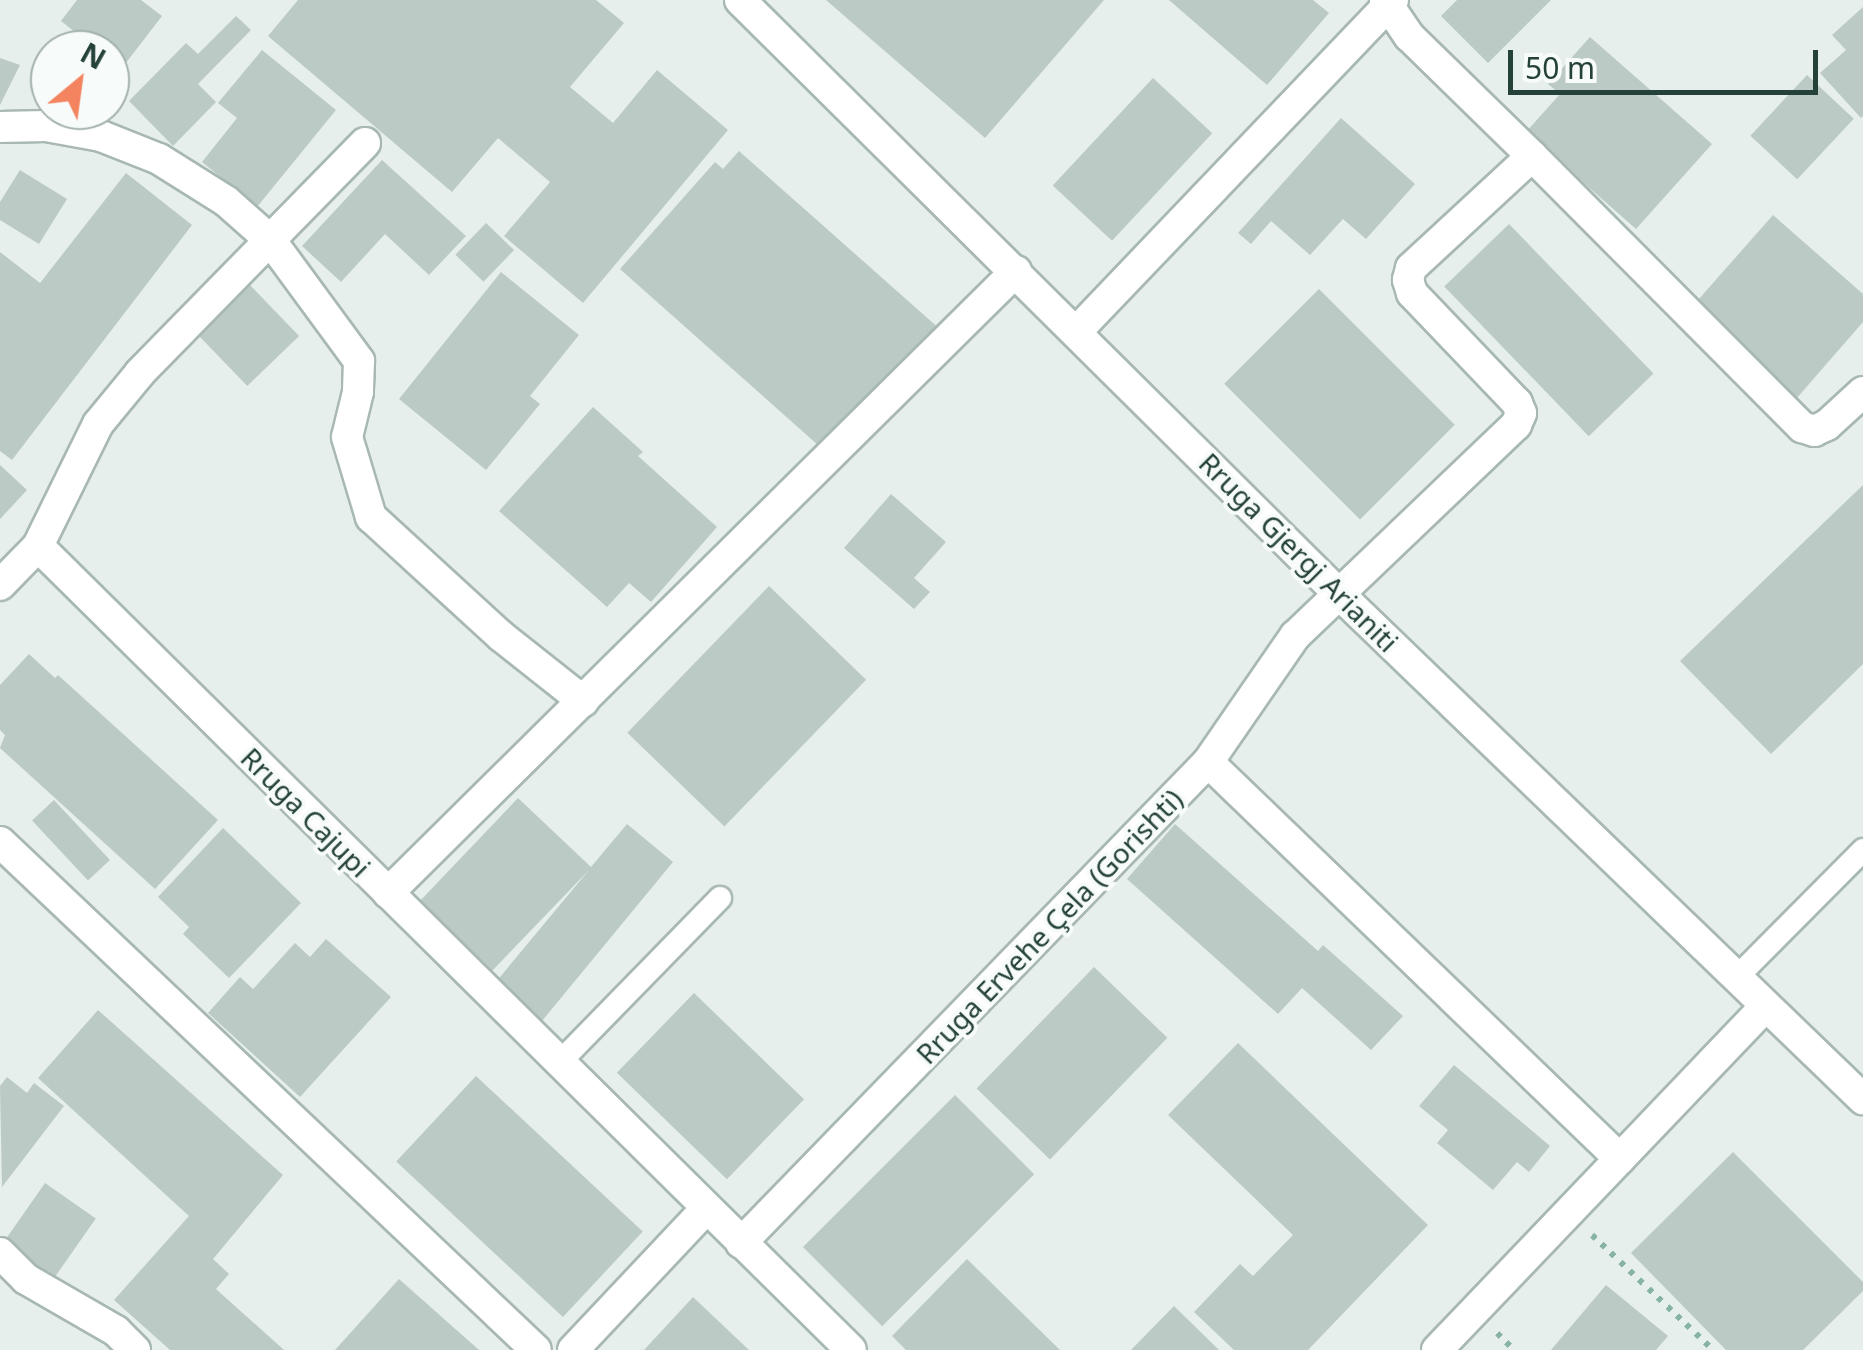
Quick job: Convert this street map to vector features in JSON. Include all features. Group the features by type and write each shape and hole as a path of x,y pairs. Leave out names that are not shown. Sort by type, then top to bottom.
{"street":[{"name":"Rruga Gjergj Arianiti","path":"742,1 1337,592 1863,1099"},
{"path":"1077,331 1389,2 1409,36 1802,427 1814,431 1827,425 1863,392"},
{"path":"0,127 46,126 101,136 159,159 226,201 271,241 359,361 358,392 346,436 371,517 501,636 582,701"},
{"path":"0,584 38,546 98,424 140,373 365,143"},
{"name":"Rruga Ervehe Çela (Gorishti)","path":"741,1243 1208,762 1295,636 1516,425 1521,414 1517,402 1412,293 1408,280 1411,268 1532,156"},
{"path":"388,894 1016,271"},
{"name":"Rruga Cajupi","path":"38,546 850,1350"},
{"path":"1208,762 1620,1159"},
{"path":"0,842 536,1350"},
{"path":"1438,1350 1766,1006"},
{"path":"573,1350 706,1209"},
{"path":"0,1253 26,1278 116,1331 135,1350"}],"lane":[{"path":"1736,977 1863,850"},
{"path":"558,1064 720,898"}],"path":[{"path":"1569,1214 1713,1350"}],"building":[{"path":"77,0 141,0 162,16 130,58 130,30 72,30 61,21"},
{"path":"298,0 596,0 624,23 570,87 613,123 657,70 728,130 583,303 504,236 550,182 498,138 452,192 268,36"},
{"path":"826,0 1104,0 985,138"},
{"path":"1169,0 1313,0 1329,13 1267,85"},
{"path":"1457,0 1551,0 1488,63 1441,16"},
{"path":"1863,7 1861,118 1820,73 1846,50 1832,35"},
{"path":"236,16 251,30 198,84 216,102 173,146 130,100 186,43 198,54"},
{"path":"1590,37 1712,144 1636,229 1526,132 1560,94 1548,84"},
{"path":"262,50 336,110 257,207 202,162 237,118 218,103"},
{"path":"0,58 20,65 0,105"},
{"path":"1807,75 1854,119 1797,179 1750,136"},
{"path":"1153,78 1212,133 1112,241 1053,186"},
{"path":"1341,118 1415,184 1366,239 1343,219 1310,255 1271,221 1251,244 1238,233"},
{"path":"739,151 942,331 828,454 620,269 715,162 723,169"},
{"path":"382,160 466,236 429,275 385,234 341,282 302,246"},
{"path":"20,170 67,199 39,244 0,220 0,202"},
{"path":"126,173 192,225 12,460 0,451 0,252 40,283"},
{"path":"1773,215 1863,294 1863,322 1796,399 1691,308"},
{"path":"486,223 514,250 483,282 455,255"},
{"path":"1509,224 1653,374 1589,436 1444,287"},
{"path":"501,272 579,335 530,396 540,404 486,470 399,399"},
{"path":"247,282 299,336 247,386 195,332"},
{"path":"1319,289 1455,425 1360,520 1224,384"},
{"path":"593,407 643,452 638,456 717,527 651,602 629,583 607,607 499,511"},
{"path":"0,465 27,490 0,519"},
{"path":"1863,485 1863,664 1771,754 1680,661"},
{"path":"891,494 946,542 914,578 930,592 914,609 844,548"},
{"path":"769,586 866,680 724,827 627,733"},
{"path":"29,654 55,678 58,675 218,820 155,889 0,748 5,735 0,730 0,685"},
{"path":"518,798 591,867 627,824 673,862 537,1027 490,989 589,870 491,972 418,903"},
{"path":"54,800 110,860 88,880 32,820"},
{"path":"1175,824 1318,951 1323,945 1403,1016 1371,1050 1302,988 1278,1014 1127,879"},
{"path":"223,828 301,903 229,978 183,934 189,927 158,897"},
{"path":"326,939 391,997 300,1097 208,1013 240,977 253,989 295,943 310,957"},
{"path":"1094,967 1167,1038 1050,1159 977,1089"},
{"path":"694,993 804,1099 727,1179 617,1073"},
{"path":"98,1010 283,1175 213,1259 229,1274 216,1289 284,1350 170,1350 114,1300 189,1216 38,1078"},
{"path":"1238,1043 1428,1225 1308,1350 1234,1350 1194,1312 1240,1264 1253,1276 1293,1235 1168,1115"},
{"path":"1454,1065 1550,1146 1529,1172 1517,1162 1493,1190 1437,1143 1448,1130 1419,1106"},
{"path":"476,1076 643,1231 563,1317 396,1162"},
{"path":"7,1077 27,1093 34,1083 64,1106 2,1187 0,1086"},
{"path":"955,1095 1034,1174 882,1326 803,1247"},
{"path":"1733,1152 1863,1282 1863,1291 1803,1350 1726,1350 1631,1253"},
{"path":"45,1183 96,1219 51,1282 0,1247"},
{"path":"967,1259 1060,1350 906,1350 892,1336"},
{"path":"399,1279 479,1350 335,1350"},
{"path":"1606,1285 1668,1336 1656,1350 1551,1350"},
{"path":"693,1297 749,1350 644,1350"},
{"path":"1174,1306 1219,1350 1131,1350"}]}
